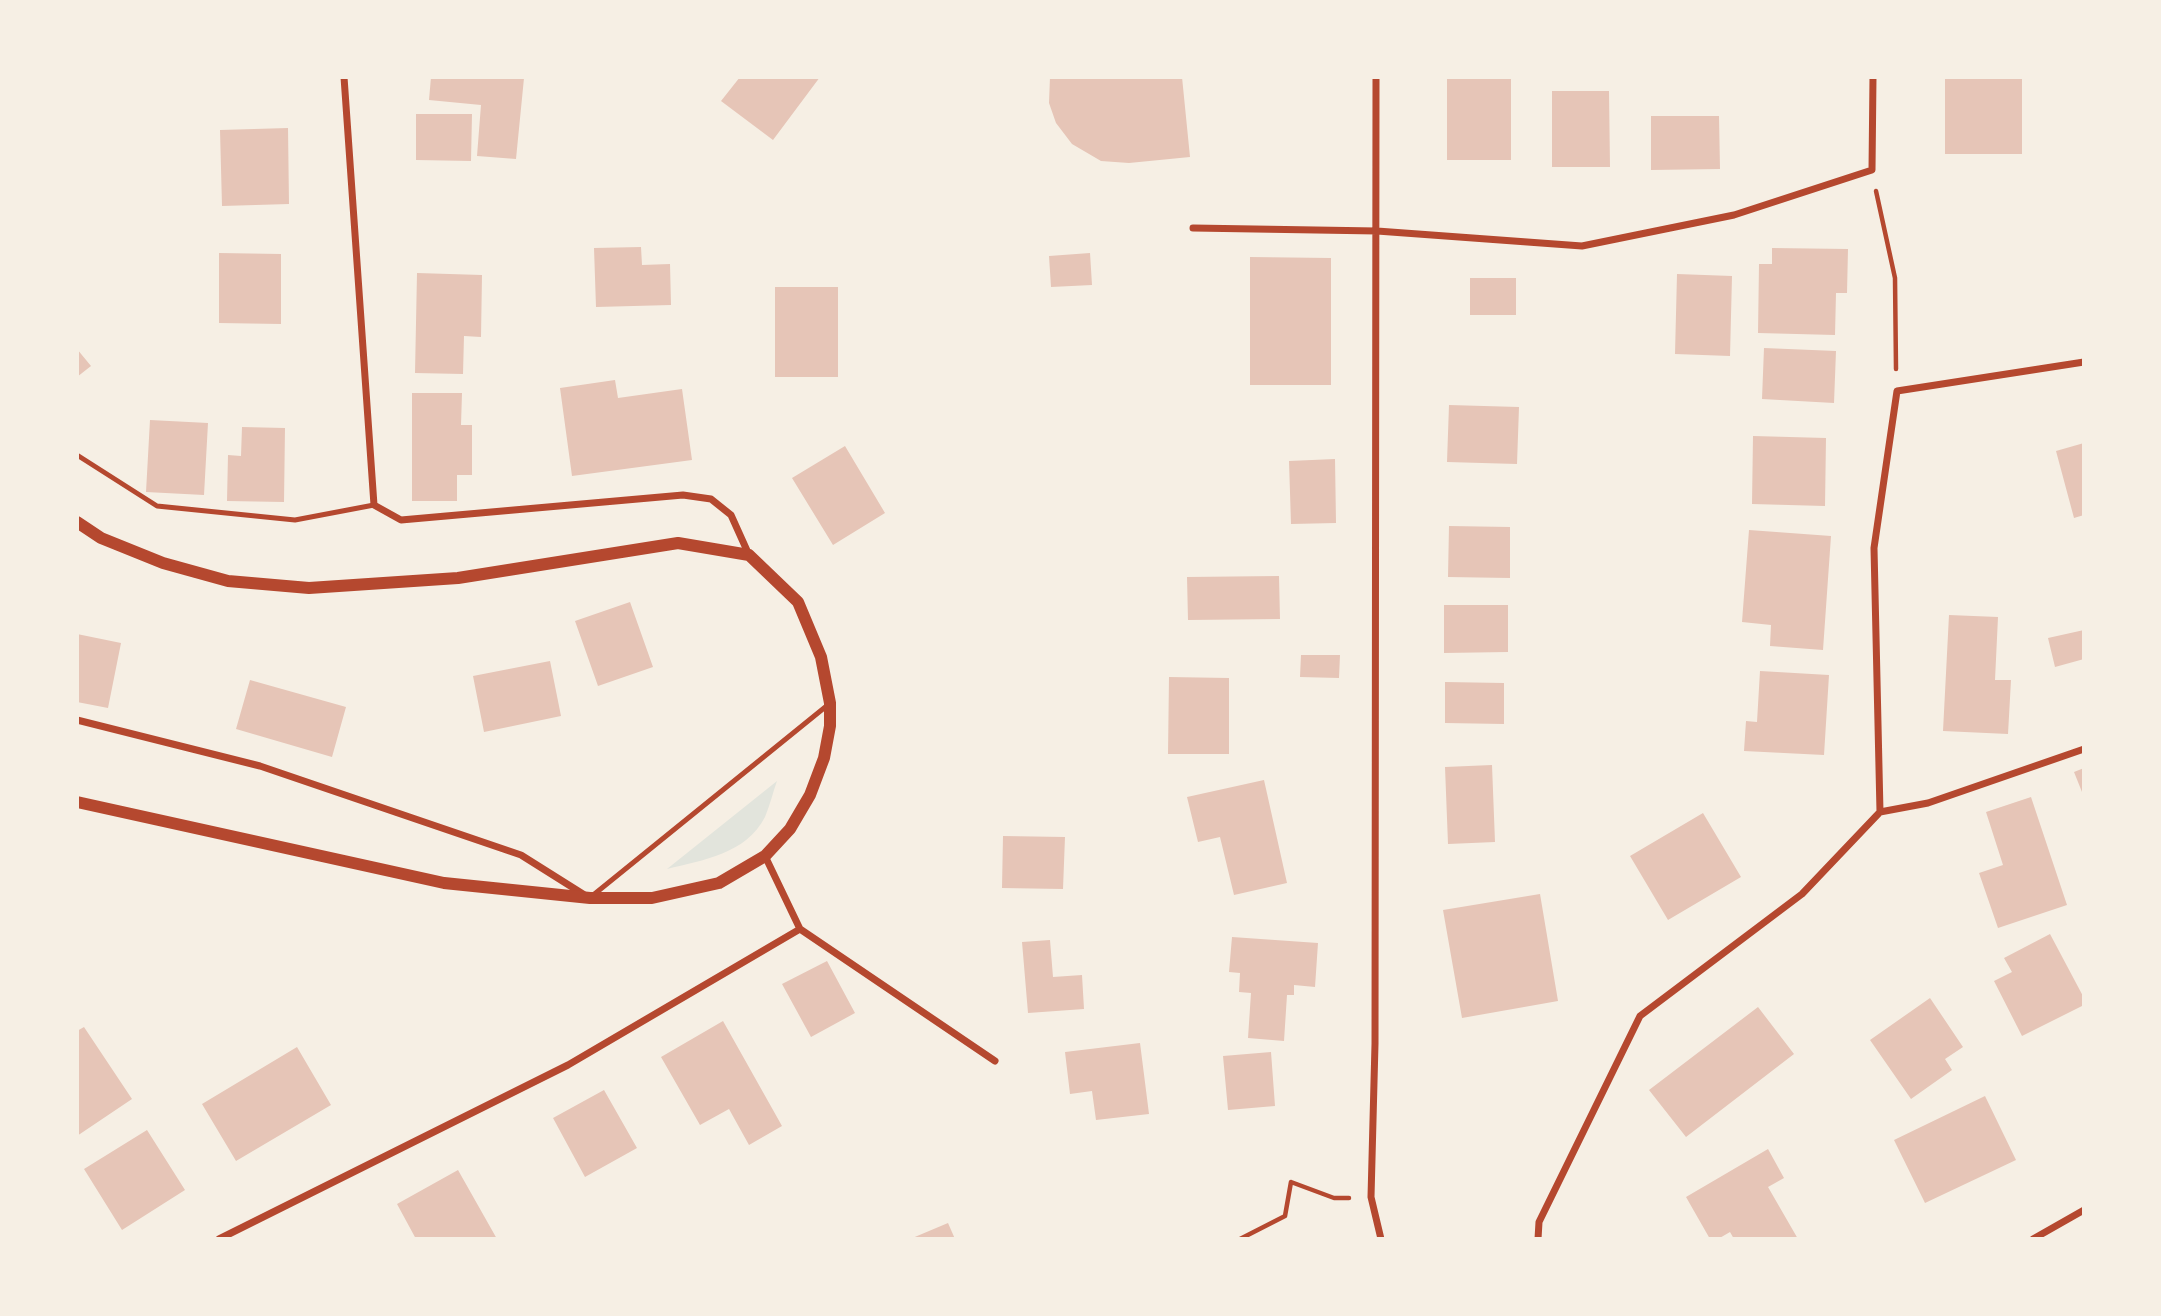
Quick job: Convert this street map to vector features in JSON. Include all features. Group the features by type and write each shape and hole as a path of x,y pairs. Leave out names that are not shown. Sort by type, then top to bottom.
{"street":[{"path":"77,802 444,883 590,898 652,898 719,883 765,856 790,829 810,795 824,758 830,726 830,703 821,657 798,602 749,555 731,515 712,499 683,495 401,520 374,505 344,77"},
{"path":"1376,77 1375,1044 1371,1197 1381,1239"},
{"path":"1193,228 1377,231 1582,246 1734,215 1872,170 1873,77"},
{"path":"1880,812 1874,548 1897,391 2084,362"},
{"path":"77,522 101,538 163,562 228,581 309,588 458,578 678,543 749,555"},
{"path":"77,720 260,766 522,855 590,898"},
{"path":"1538,1239 1539,1222 1640,1016 1802,894 1880,812 1928,803 2084,749"},
{"path":"765,856 800,929 995,1061"},
{"path":"219,1239 569,1065 800,929"},
{"path":"2033,1239 2084,1210"}],"lane":[{"path":"77,455 157,506 295,520 374,505"},
{"path":"590,898 830,703"}],"path":[{"path":"1872,170 1895,278 1897,391"},
{"path":"1240,1239 1285,1216 1291,1182 1334,1198"}],"shaded area":[{"path":"777,781 765,817 747,839 722,853 667,869"}],"building":[{"path":"431,77 524,78 516,159 477,156 481,105 429,100"},
{"path":"740,77 820,77 773,140 721,101"},
{"path":"1050,77 1182,77 1190,157 1129,163 1101,161 1072,144 1056,123 1049,103"},
{"path":"1447,77 1511,77 1511,160 1447,160"},
{"path":"1945,77 2022,77 2022,154 1945,154"},
{"path":"1552,91 1609,91 1610,167 1552,167"},
{"path":"416,114 472,114 471,161 416,160"},
{"path":"1651,116 1719,116 1720,169 1651,170"},
{"path":"288,128 289,204 222,206 220,130"},
{"path":"641,247 642,265 670,264 671,305 596,307 594,248"},
{"path":"1772,248 1848,249 1847,293 1836,293 1835,335 1758,333 1759,264 1772,264"},
{"path":"219,253 281,254 281,324 219,323"},
{"path":"1090,253 1092,285 1051,287 1049,256"},
{"path":"1250,257 1331,258 1331,385 1250,385"},
{"path":"417,273 482,275 481,337 464,336 463,374 415,373"},
{"path":"1677,274 1732,276 1730,356 1675,354"},
{"path":"1470,278 1516,278 1516,315 1470,315"},
{"path":"775,287 838,287 838,377 775,377"},
{"path":"1764,348 1836,351 1834,403 1762,399"},
{"path":"77,349 91,366 77,377"},
{"path":"615,380 618,398 682,389 692,460 572,476 560,388"},
{"path":"412,393 462,393 461,425 472,425 472,475 457,475 457,501 412,501"},
{"path":"1449,405 1519,407 1517,464 1447,462"},
{"path":"150,420 208,423 204,495 146,492"},
{"path":"242,427 285,428 284,502 227,501 228,455 241,456"},
{"path":"1753,436 1826,438 1825,506 1752,504"},
{"path":"2084,443 2084,515 2074,518 2056,451"},
{"path":"845,446 885,513 833,545 792,478"},
{"path":"1335,459 1336,523 1291,524 1289,461"},
{"path":"1449,526 1510,527 1510,578 1448,577"},
{"path":"1749,530 1831,536 1823,650 1770,646 1771,625 1742,622"},
{"path":"1279,576 1280,619 1188,620 1187,577"},
{"path":"630,602 653,667 598,686 575,621"},
{"path":"1444,605 1508,605 1508,652 1444,653"},
{"path":"1949,615 1998,617 1995,680 2011,680 2008,734 1943,731"},
{"path":"2084,630 2084,659 2055,667 2048,638"},
{"path":"77,634 121,643 108,708 77,702"},
{"path":"1301,655 1340,655 1339,678 1300,677"},
{"path":"550,661 561,716 484,732 473,676"},
{"path":"1760,671 1829,675 1824,755 1744,751 1746,721 1757,722"},
{"path":"1169,677 1229,678 1229,754 1168,754"},
{"path":"250,680 346,707 332,757 236,729"},
{"path":"1445,682 1504,683 1504,724 1445,723"},
{"path":"1492,765 1495,842 1448,844 1445,767"},
{"path":"2084,768 2084,797 2074,772"},
{"path":"1264,780 1287,883 1234,895 1220,837 1198,842 1187,797"},
{"path":"2031,797 2067,905 1998,928 1979,873 2003,865 1986,812"},
{"path":"1703,813 1741,877 1668,920 1630,856"},
{"path":"1003,836 1065,837 1063,889 1002,888"},
{"path":"1540,894 1558,1001 1462,1018 1443,910"},
{"path":"2050,934 2084,998 2084,1005 2022,1036 1994,981 2012,972 2004,958"},
{"path":"1232,937 1318,943 1315,987 1294,985 1294,995 1287,995 1284,1041 1248,1038 1251,993 1239,992 1240,973 1229,972"},
{"path":"1050,940 1053,977 1082,975 1084,1009 1028,1013 1022,942"},
{"path":"827,961 855,1013 811,1037 782,984"},
{"path":"1930,998 1963,1047 1945,1059 1952,1070 1911,1099 1870,1040"},
{"path":"1758,1007 1794,1054 1686,1137 1649,1090"},
{"path":"723,1021 782,1126 749,1145 729,1109 700,1125 661,1057"},
{"path":"84,1027 132,1099 77,1136 77,1031"},
{"path":"1140,1043 1149,1114 1096,1120 1092,1091 1070,1094 1065,1052"},
{"path":"297,1047 331,1105 236,1161 202,1104"},
{"path":"1271,1052 1275,1106 1228,1110 1223,1056"},
{"path":"604,1090 637,1148 585,1177 553,1118"},
{"path":"1985,1096 2016,1160 1925,1203 1894,1140"},
{"path":"147,1130 185,1190 122,1230 84,1169"},
{"path":"1768,1149 1784,1178 1768,1187 1798,1239 1734,1239 1730,1232 1718,1239 1710,1239 1686,1197"},
{"path":"458,1170 497,1239 416,1239 397,1204"},
{"path":"948,1223 955,1239 910,1239"}]}
